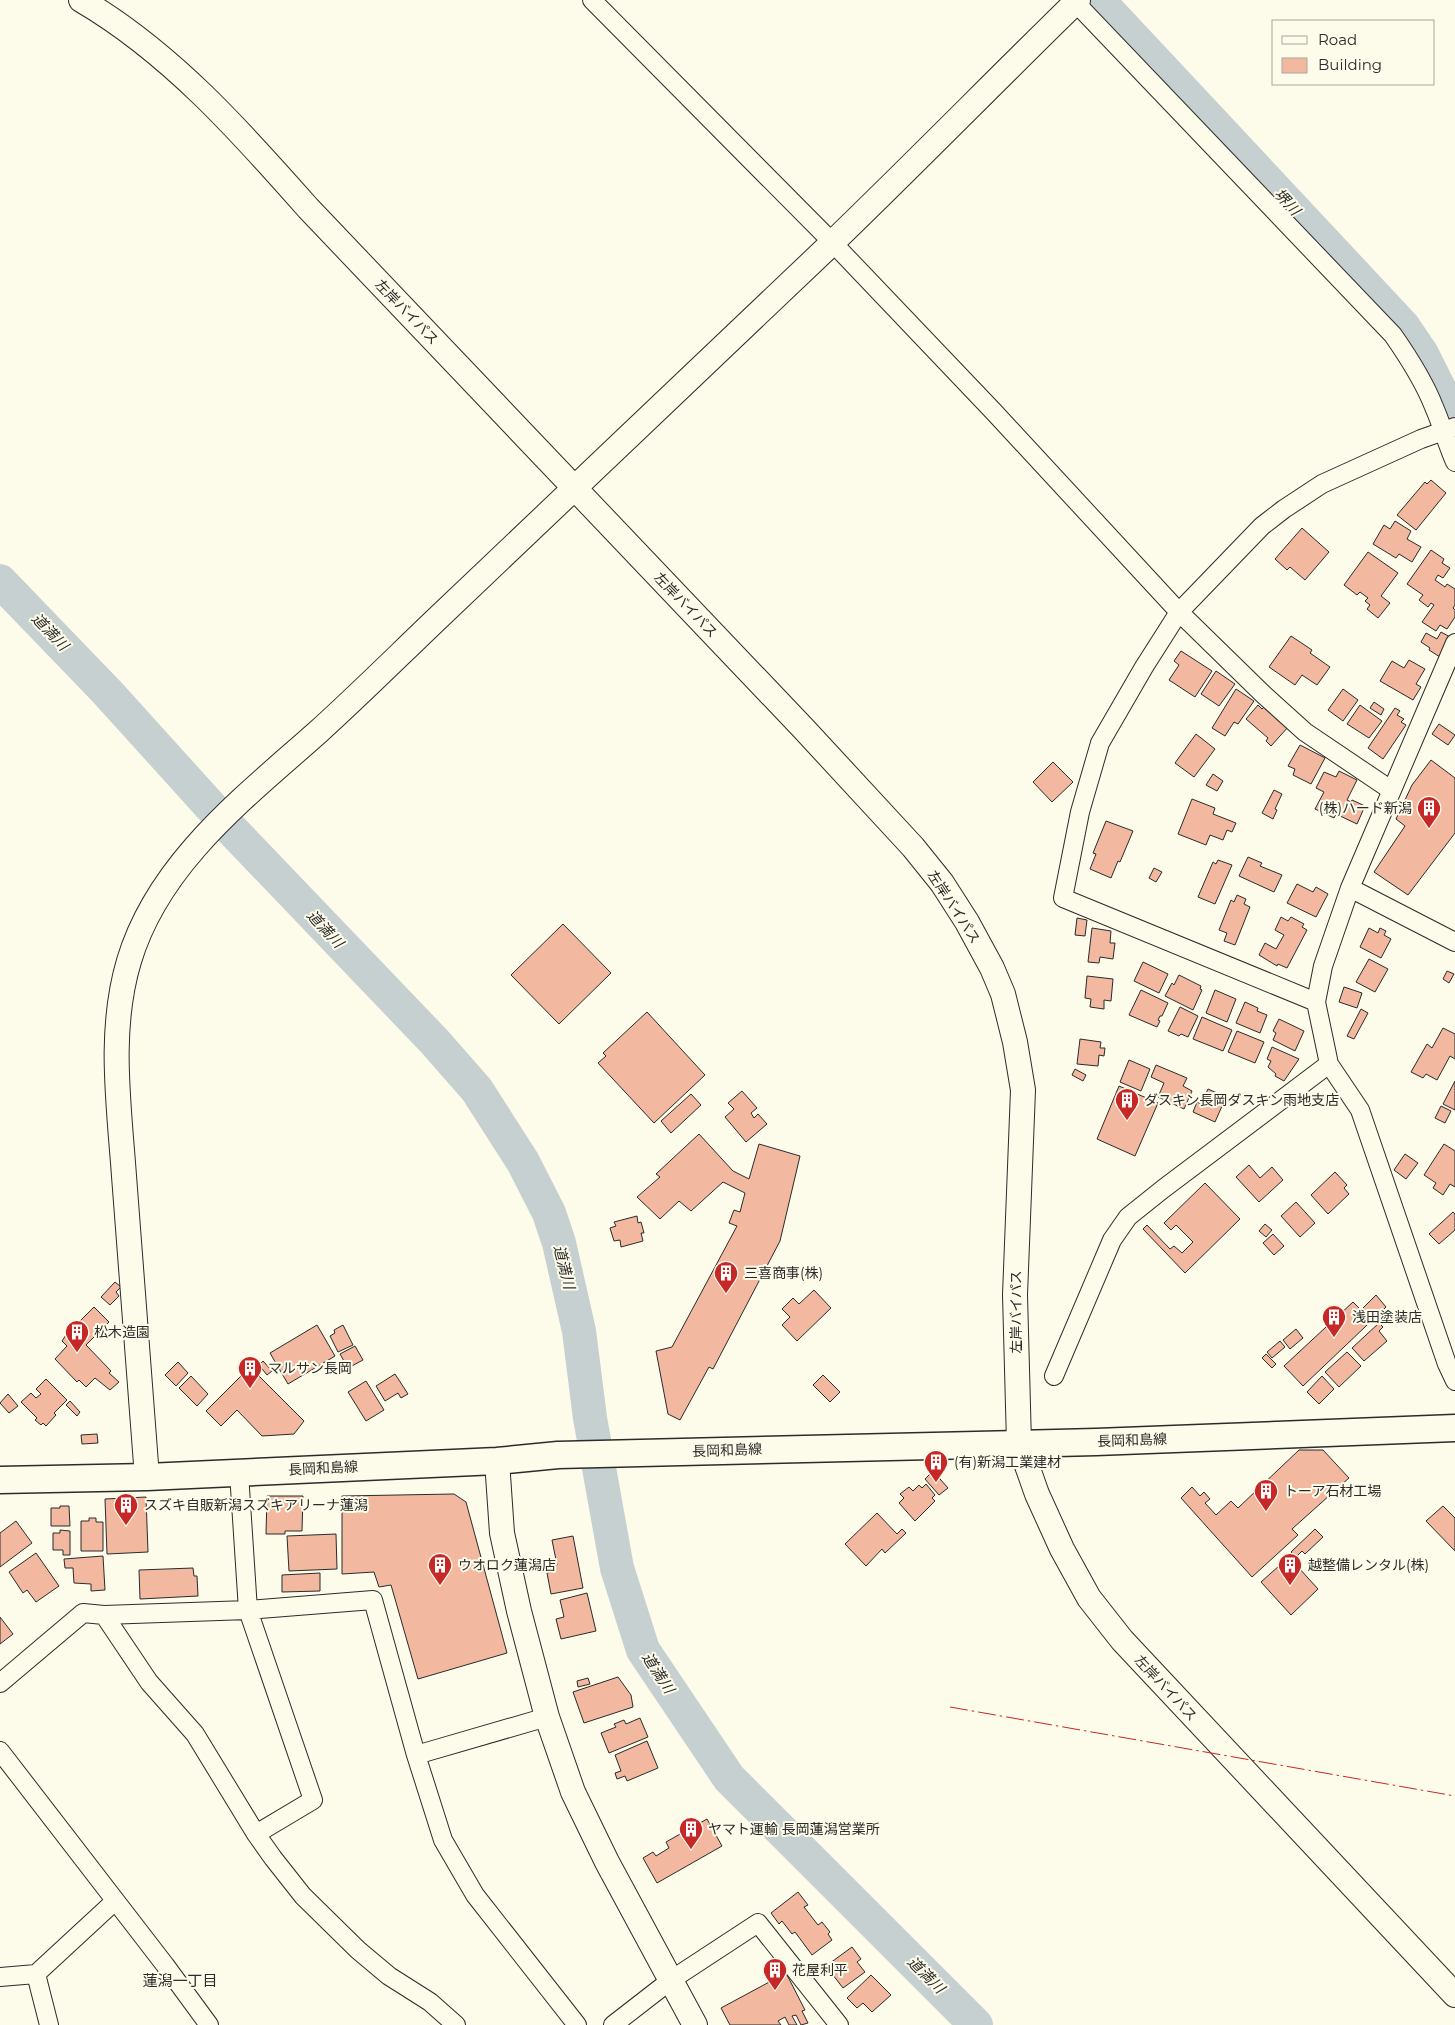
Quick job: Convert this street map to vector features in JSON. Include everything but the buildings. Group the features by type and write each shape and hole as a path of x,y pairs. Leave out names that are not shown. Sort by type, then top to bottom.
{"main road":[{"name":"長岡和島線","path":"0,1480 148,1477 497,1462 558,1455 1096,1442 1455,1428"}],"street":[{"name":"左岸バイパス","path":"81,0 138,38 242,133 308,208 804,728 912,847 942,883 967,922 992,968 1003,994 1015,1042 1023,1090 1015,1295 1018,1443 1037,1494 1062,1549 1089,1598 1122,1640 1455,1995"},
{"path":"592,0 832,242 994,412 1180,612 1264,695 1305,732 1391,790"},
{"path":"148,1477 129,1255 116,1031 120,999 129,961 141,929 157,897 175,871 205,836 362,691 832,242 1076,1 1393,335 1421,378 1448,429 1455,462"},
{"path":"1316,1002 1063,898 1080,812 1100,743 1139,675 1180,612 1262,526 1322,484 1448,429"},
{"path":"1455,643 1350,888 1323,966 1316,1002 1328,1064 1360,1110 1447,1364 1455,1381"},
{"path":"1350,888 1455,942"},
{"path":"1054,1376 1112,1240 1128,1217 1328,1064"},
{"path":"497,1462 502,1533 519,1612 547,1717 573,1792 607,1862 695,2025"},
{"path":"238,1472 248,1610 314,1800 256,1834"},
{"path":"0,1683 83,1613 104,1615 248,1610 372,1600 416,1755 443,1840 476,1895 577,2025"},
{"path":"104,1615 149,1682 195,1734 256,1834 272,1858 303,1896 358,1950 389,1976 430,2002 456,2025"},
{"path":"416,1755 547,1717"},
{"path":"0,1751 209,2025"},
{"path":"0,1977 36,1974 115,1901"},
{"path":"613,2025 671,1980 758,1923 839,2025"},
{"path":"36,1974 49,2025"}],"waterway":[{"name":"堺川","path":"1098,0 1403,326 1422,354 1455,420"},
{"name":"道満川","path":"0,581 107,692 231,829 434,1041 477,1090 523,1162 549,1213 559,1243 579,1331 590,1418 617,1568 643,1650 729,1778 976,2025"}],"power":[{"path":"950,1707 1455,1796"}],"place":[{"name":"(株)ハード新潟","path":"1429,829"},
{"name":"ダスキン長岡ダスキン雨地支店","path":"1127,1121"},
{"name":"三喜商事(株)","path":"726,1294"},
{"name":"浅田塗装店","path":"1334,1338"},
{"name":"松木造園","path":"77,1353"},
{"name":"マルサン長岡","path":"250,1389"},
{"name":"(有)新潟工業建材","path":"936,1483"},
{"name":"トーア石材工場","path":"1266,1512"},
{"name":"スズキ自販新潟スズキアリーナ蓮潟","path":"126,1526"},
{"name":"ウオロク蓮潟店","path":"440,1586"},
{"name":"越整備レンタル(株)","path":"1290,1586"},
{"name":"ヤマト運輸 長岡蓮潟営業所","path":"691,1850"},
{"name":"花屋利平","path":"775,1991"}],"district":[{"name":"蓮潟一丁目","path":"180,1981"}]}
